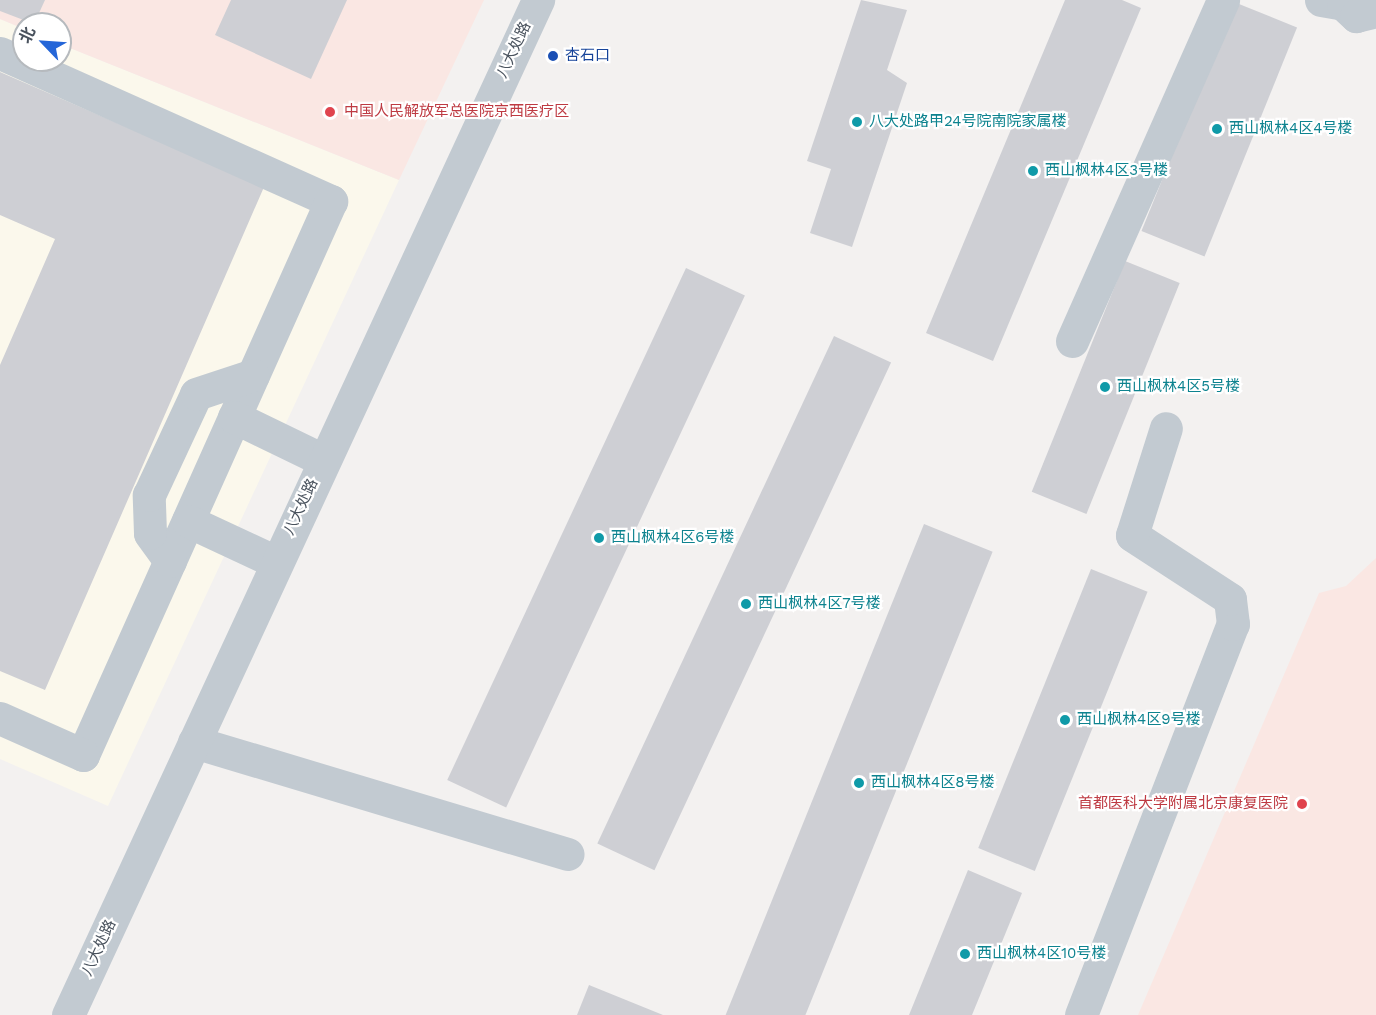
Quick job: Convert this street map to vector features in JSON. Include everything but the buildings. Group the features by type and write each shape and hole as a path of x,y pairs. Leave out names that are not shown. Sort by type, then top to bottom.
{"street":[{"name":"八大处路","path":"68,1015 323,460 538,0"},
{"path":"1072,341 1223,0"},
{"path":"1321,0 1343,4 1356,16 1376,11"},
{"path":"0,53 331,201 83,755 0,718"},
{"path":"170,561 150,533 149,495 196,394 253,375"},
{"path":"234,417 323,460"},
{"path":"1081,1015 1233,624 1230,599 1132,535 1166,428"},
{"path":"188,522 276,562"},
{"path":"194,742 568,854"}],"shaded area":[{"name":"中国人民解放军总医院京西医疗区","path":"0,0 484,0 399,180 72,49 72,12 12,12 12,24 0,19"},
{"path":"0,19 12,24 12,72 72,72 72,49 399,180 108,806 0,759"},
{"name":"首都医科大学附属北京康复医院","path":"1376,558 1376,1015 1138,1015 1319,593 1346,586"}],"place":[{"name":"杏石口","path":"553,56"},
{"name":"中国人民解放军总医院京西医疗区","path":"330,112"},
{"name":"八大处路甲24号院南院家属楼","path":"857,122"},
{"name":"西山枫林4区4号楼","path":"1217,129"},
{"name":"西山枫林4区3号楼","path":"1033,171"},
{"name":"西山枫林4区5号楼","path":"1105,387"},
{"name":"西山枫林4区6号楼","path":"599,538"},
{"name":"西山枫林4区7号楼","path":"746,604"},
{"name":"西山枫林4区9号楼","path":"1065,720"},
{"name":"西山枫林4区8号楼","path":"859,783"},
{"name":"首都医科大学附属北京康复医院","path":"1302,804"},
{"name":"西山枫林4区10号楼","path":"965,954"}]}
